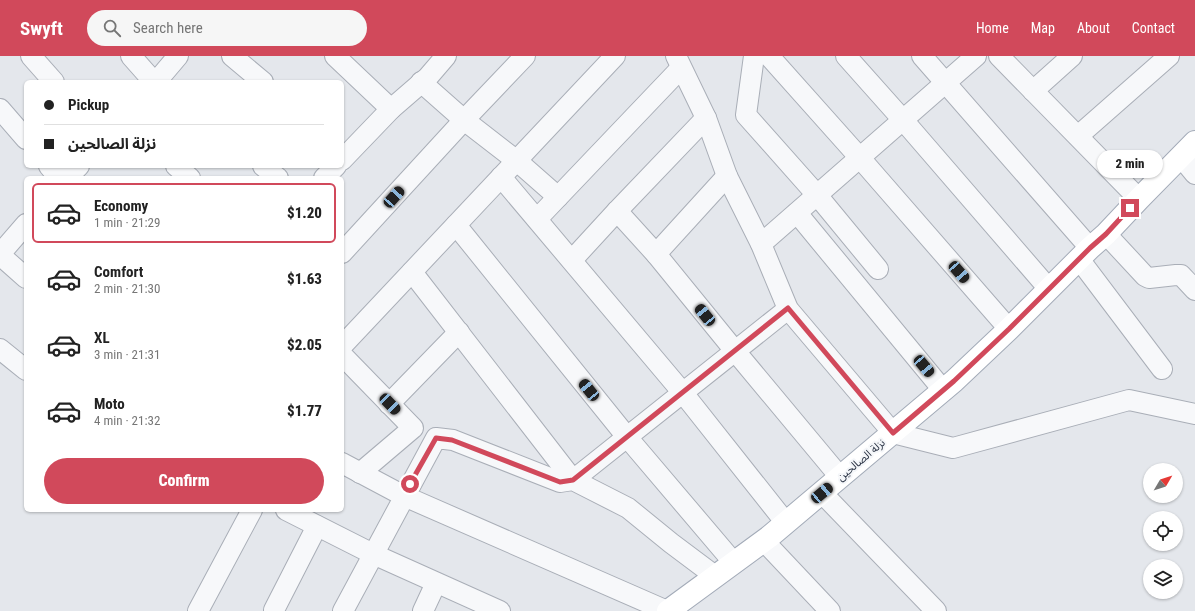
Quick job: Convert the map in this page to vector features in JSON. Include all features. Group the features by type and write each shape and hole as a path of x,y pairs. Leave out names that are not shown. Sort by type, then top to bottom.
{"main road":[{"name":"نزلة الصالحين","path":"674,609 715,576 764,541 943,390 1009,329 1188,150"}],"street":[{"path":"31,56 52,80"},
{"path":"131,56 159,80"},
{"path":"161,80 178,56"},
{"path":"232,56 261,80"},
{"path":"344,158 391,109 421,82 446,56"},
{"path":"344,251 525,56"},
{"path":"344,344 615,56"},
{"path":"754,56 746,115 817,195 878,269"},
{"path":"769,56 1009,329"},
{"path":"846,56 1049,289"},
{"path":"922,56 1092,247 1162,369"},
{"path":"761,244 976,56"},
{"path":"999,56 1139,199"},
{"path":"1033,90 1072,56"},
{"path":"1078,136 1170,56"},
{"path":"346,59 391,109"},
{"path":"537,219 678,62 706,118 727,176 761,244 788,308 893,433 953,448 1129,400 1195,414"},
{"path":"421,82 464,120 517,161 558,197"},
{"path":"0,110 24,138"},
{"path":"572,260 706,118"},
{"path":"1188,150 1195,174"},
{"path":"51,168 57,176"},
{"path":"69,176 77,168"},
{"path":"178,168 188,176"},
{"path":"326,176 334,168"},
{"path":"656,254 727,176"},
{"path":"502,177 683,392 786,523"},
{"path":"617,211 656,254 840,477"},
{"path":"797,213 943,390"},
{"path":"456,225 627,437 734,563"},
{"path":"24,226 0,254 24,276"},
{"path":"1092,247 1149,278 1176,274 1180,275 1195,290"},
{"path":"412,272 573,480 628,508 670,543 715,576"},
{"path":"343,611 436,438 452,440 560,482 573,480 788,308"},
{"path":"390,404 459,332"},
{"path":"0,349 24,368"},
{"path":"344,357 412,428 360,473"},
{"path":"344,464 404,496 674,609"},
{"path":"822,493 936,611"},
{"path":"198,611 251,512"},
{"path":"290,512 373,554 500,611"},
{"path":"274,610 316,526"},
{"path":"764,541 830,611"},
{"path":"423,611 436,583"}],"route":[{"path":"410,484 436,438 452,440 560,482 573,480 788,308 893,433 954,381 1009,329 1106,234 1130,208"}]}
